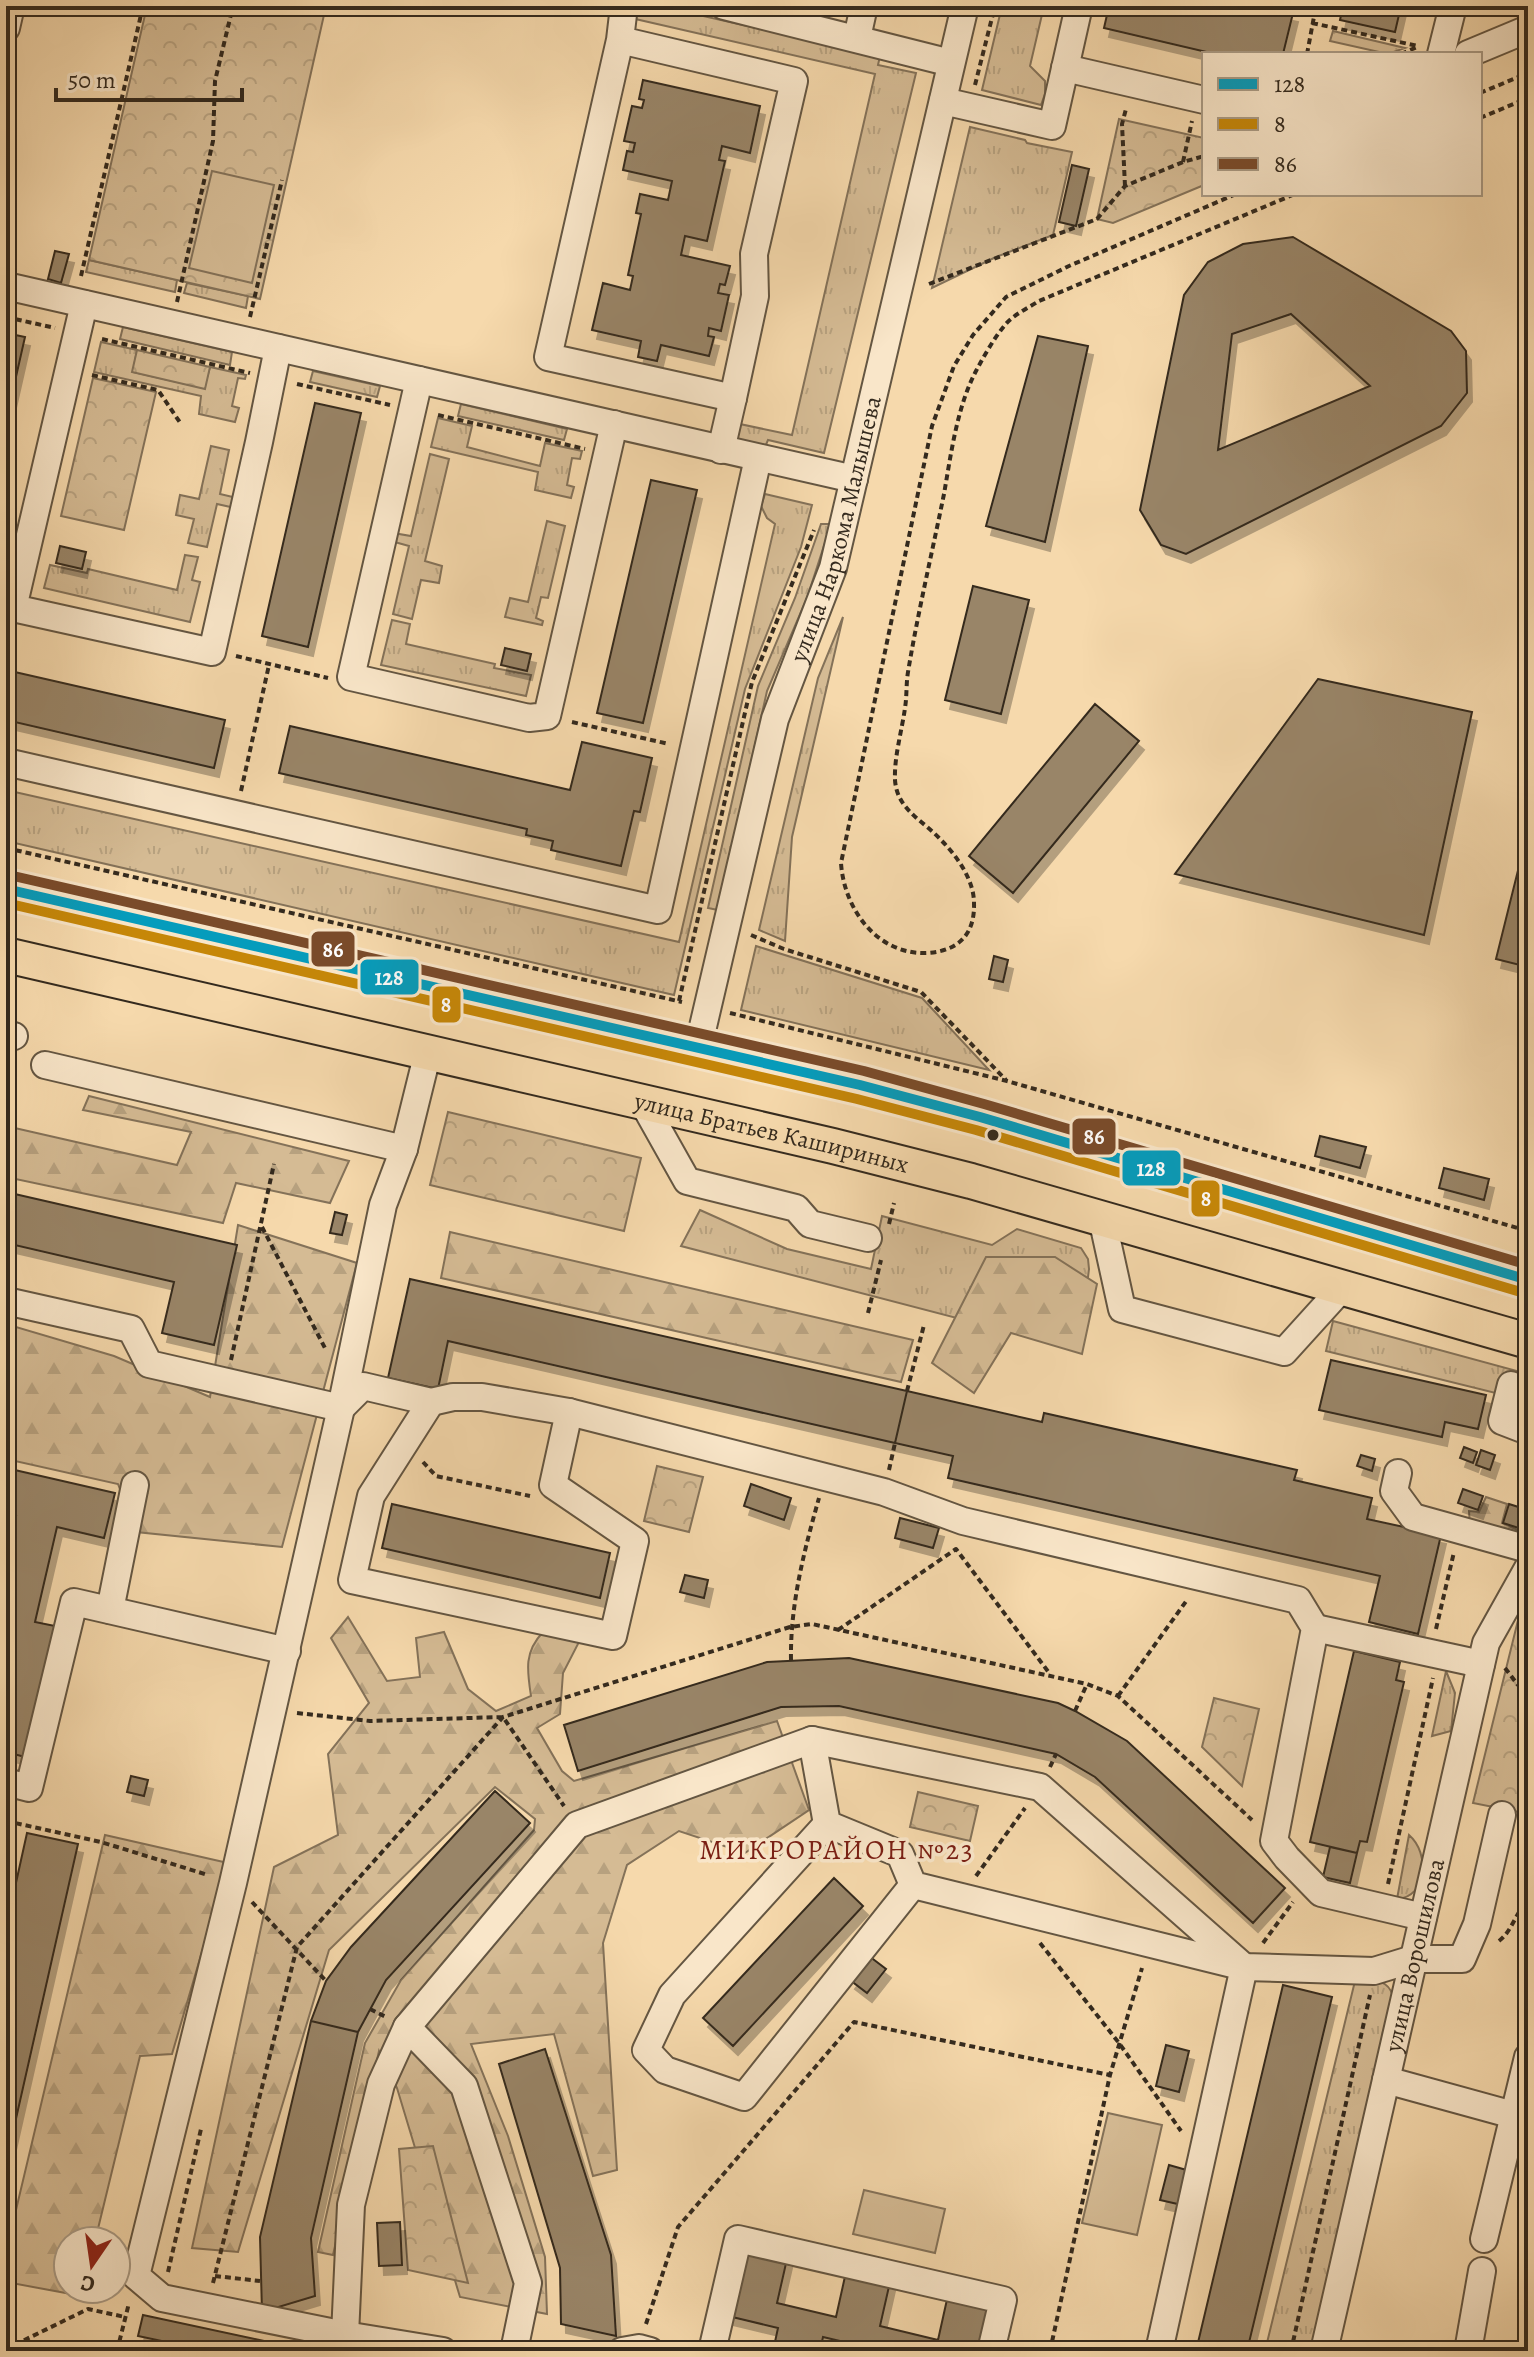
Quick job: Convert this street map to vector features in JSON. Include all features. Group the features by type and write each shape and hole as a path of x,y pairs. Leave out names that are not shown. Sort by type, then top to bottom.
{"main road":[{"path":"6,889 860,1085 980,1117 1528,1280"},
{"name":"улица Братьев Кашириных","path":"6,955 833,1146 1102,1218 1528,1341"}],"street":[{"path":"6,28 11,6"},
{"path":"624,6 620,40 548,357 733,398"},
{"path":"724,6 951,63"},
{"path":"857,38 864,6"},
{"name":"улица Наркома Малышева","path":"698,1048 775,719 824,596 854,479 965,6"},
{"path":"943,101 1052,126 1079,6"},
{"path":"1442,52 1453,6"},
{"path":"1473,52 1528,29"},
{"path":"620,40 794,81 754,254 755,296 721,450"},
{"path":"1065,68 1200,99"},
{"path":"6,286 854,479"},
{"path":"74,302 68,370 13,608 212,652 278,348"},
{"path":"419,380 351,677 529,718 547,716 614,424"},
{"path":"6,762 658,910 758,458"},
{"path":"428,1052 404,1149 383,1205 287,1651 136,2276 162,2298 345,2335 443,2351"},
{"path":"45,1065 404,1149"},
{"path":"642,1101 687,1181 796,1208 810,1224 868,1238"},
{"path":"1102,1218 1122,1309 1284,1352 1342,1288"},
{"path":"6,1301 131,1329 149,1364 226,1382 343,1398 363,1386 431,1402 453,1397 482,1397 569,1412 884,1492 963,1521 1298,1600 1315,1628 1274,1841 1321,1893 1423,1917"},
{"path":"1511,1385 1502,1421 1528,1431"},
{"path":"431,1402 371,1496 352,1580 613,1636 635,1541 553,1485 569,1412"},
{"path":"1398,1473 1394,1491 1413,1517 1528,1549"},
{"path":"110,1610 135,1485"},
{"name":"улица Ворошилова","path":"1325,2351 1486,1643 1520,1596 1528,1568"},
{"path":"6,1782 29,1788 74,1602 287,1651"},
{"path":"1315,1628 1481,1664"},
{"path":"812,1740 827,1824"},
{"path":"345,2335 351,2205 381,2084 407,2027 577,1825 812,1740 1040,1787 1244,1967"},
{"path":"913,1885 1244,1967 1374,1971 1413,1959 1462,1959 1477,1924 1502,1815"},
{"path":"827,1824 900,1854 913,1885"},
{"path":"827,1824 672,1995 646,2050 665,2070 744,2097 913,1885"},
{"path":"1159,2351 1244,1967"},
{"path":"407,2027 464,2086 528,2283 514,2351"},
{"path":"1484,2239 1521,2118 1528,2057"},
{"path":"1386,2080 1521,2118"},
{"path":"712,2351 738,2239 1003,2300 991,2351"},
{"path":"1468,2351 1482,2271"}],"path":[{"path":"74,302 143,6"},
{"path":"177,304 213,141 215,81 233,6"},
{"path":"1307,52 1316,6"},
{"path":"1312,23 1418,46 1405,52"},
{"path":"1482,92 1528,73"},
{"path":"1125,186 1122,124 1132,83"},
{"path":"1482,117 1528,98"},
{"path":"1183,162 1200,99"},
{"path":"929,284 1097,219 1125,186 1202,157"},
{"path":"243,340 282,180"},
{"path":"1231,196 1069,266 1006,297 973,335 948,380 932,426 841,863 848,900 861,922 888,944 903,951 933,953 945,949 970,932 973,919 971,884 941,839 901,803 895,780 911,660 954,441 975,373 1006,323 1039,301 1290,196"},
{"path":"68,370 158,390 181,424"},
{"path":"679,1001 752,682 795,581 817,519"},
{"path":"212,652 329,678 351,677"},
{"path":"237,814 269,665"},
{"path":"547,716 695,750"},
{"path":"6,848 679,1001 1007,1081 1528,1231"},
{"path":"751,935 784,949 921,992 1007,1081"},
{"path":"226,1382 274,1164"},
{"path":"260,1225 343,1398"},
{"path":"907,1391 924,1325"},
{"path":"405,1443 436,1476 560,1503 570,1497"},
{"path":"791,1660 790,1627 806,1543 824,1477"},
{"path":"838,1630 956,1549 1051,1676"},
{"path":"1118,1696 1203,1578"},
{"path":"1075,1711 1087,1684"},
{"path":"290,1712 370,1721 503,1717 577,1825"},
{"path":"960,1897 1040,1787 1056,1754"},
{"path":"6,1821 101,1842 233,1883 326,1981"},
{"path":"1244,1967 1309,1881"},
{"path":"1490,1948 1509,1934 1520,1909 1528,1901"},
{"path":"1014,1910 1119,2043 1201,2159"},
{"path":"1050,2351 1110,2075 1149,1942"},
{"path":"637,2350 678,2227 854,2022 1110,2075"},
{"path":"117,2351 136,2276"},
{"path":"215,2276 260,2281"},
{"path":"6,2349 88,2309 125,2317"}],"green space":[{"path":"147,6 326,6 260,299 89,260"},
{"path":"637,6 659,6 880,56 878,65 916,73 824,453 768,440 765,447 732,439 735,423 792,435 875,74 631,18"},
{"path":"1002,6 1044,6 1030,66 1045,81 1041,105 982,90"},
{"path":"1333,31 1405,48 1379,52 1330,41"},
{"path":"1119,119 1202,138 1202,186 1113,223 1097,219"},
{"path":"970,127 1072,152 1053,235 996,257 932,288"},
{"path":"212,171 274,185 252,283 189,268"},
{"path":"89,260 177,280 175,292 86,272"},
{"path":"187,283 248,296 246,308 184,293"},
{"path":"123,327 232,352 230,365 120,339"},
{"path":"101,342 137,350 133,372 204,388 210,367 246,375 245,379 238,378 232,406 239,408 235,422 199,414 201,396 94,372"},
{"path":"137,350 210,367 205,389 132,372"},
{"path":"313,371 380,386 377,397 310,382"},
{"path":"93,378 156,392 124,530 61,516"},
{"path":"461,404 567,429 564,440 458,416"},
{"path":"438,418 472,426 467,447 540,466 545,443 582,451 580,459 572,458 567,485 574,487 571,498 535,490 538,472 431,447"},
{"path":"211,446 229,450 220,494 237,498 235,508 217,504 207,547 188,543 194,519 176,515 180,495 199,499"},
{"path":"430,454 449,459 425,561 442,566 439,583 421,580 412,619 393,614 409,546 391,541 393,533 411,536"},
{"path":"765,494 812,505 801,547 745,689 674,995 6,841 6,790 679,942 775,524 767,518 761,506"},
{"path":"547,521 565,526 548,598 541,597 536,618 543,621 542,625 505,617 510,598 528,602"},
{"path":"821,524 831,524 807,598 767,691 718,910 708,908 758,686 795,598"},
{"path":"185,555 198,557 192,580 200,582 190,622 44,588 50,565 87,573 88,569 177,590"},
{"path":"843,617 792,837 785,941 759,930 818,678"},
{"path":"392,620 410,624 406,644 531,675 526,696 381,665"},
{"path":"756,946 922,998 989,1070 741,1010"},
{"path":"89,1096 349,1161 330,1203 236,1183 223,1223 6,1177 6,1126 177,1165 191,1132 83,1110"},
{"path":"448,1112 641,1158 624,1231 430,1185"},
{"path":"700,1210 787,1249 871,1269 882,1216 992,1245 1017,1229 1081,1248 1088,1259 1089,1269 1079,1350 681,1246"},
{"path":"238,1225 357,1263 282,1547 136,1532 118,1484 6,1459 6,1324 114,1356 210,1397"},
{"path":"450,1232 913,1340 901,1382 441,1278"},
{"path":"986,1257 1055,1257 1097,1284 1082,1354 1011,1333 974,1393 932,1363"},
{"path":"1333,1321 1528,1374 1528,1401 1326,1351"},
{"path":"657,1466 703,1477 689,1532 644,1521"},
{"path":"1486,1497 1507,1504 1502,1523 1518,1530 1512,1537 1470,1526 1469,1511 1479,1512"},
{"path":"1521,1608 1528,1609 1528,1814 1473,1803"},
{"path":"348,1617 387,1681 420,1677 416,1638 444,1632 468,1689 496,1711 531,1696 528,1662 543,1632 579,1642 563,1673 560,1714 537,1728 562,1771 574,1781 777,1721 809,1810 745,1853 679,1831 627,1865 603,1943 617,2170 593,2176 554,2034 471,2044 508,2136 545,2257 547,2314 460,2297 397,2088 379,2051 333,2255 318,2252 365,2043 401,1980 534,1830 535,1819 495,1787 329,1950 238,2252 192,2248 274,1867 338,1835 328,1754 369,1703 331,1638"},
{"path":"1446,1671 1455,1693 1451,1731 1432,1736"},
{"path":"1214,1698 1259,1709 1242,1786 1202,1747"},
{"path":"918,1792 978,1806 970,1841 910,1827"},
{"path":"105,1835 228,1863 172,2054 140,2056 99,2225 52,2225 52,2290 6,2282 6,2252"},
{"path":"1409,1835 1420,1852 1422,1873 1415,1891 1397,1899"},
{"path":"1355,1981 1383,1983 1393,1996 1313,2351 1265,2351"},
{"path":"1108,2113 1162,2125 1137,2235 1082,2223"},
{"path":"433,2146 468,2283 408,2270 399,2149"},
{"path":"864,2190 945,2209 935,2253 853,2234"}],"building":[{"path":"1109,6 1260,6 1293,13 1283,52 1206,52 1104,28"},
{"path":"1343,6 1401,6 1395,32 1340,20"},
{"path":"643,80 760,106 750,153 722,146 719,160 725,161 707,241 685,236 681,255 730,266 725,285 720,284 718,293 729,295 721,331 709,328 708,336 714,337 709,356 661,345 657,361 638,357 641,341 592,330 603,283 630,290 633,276 628,275 641,214 636,213 640,194 668,200 672,181 623,170 627,151 633,152 635,143 624,141 632,106 642,108 644,100 639,99"},
{"path":"1072,165 1089,169 1076,226 1059,222"},
{"path":"1293,237 1451,331 1466,351 1467,393 1441,426 1186,554 1161,545 1140,510 1184,295 1208,262 1243,244","holes":["1291,314 1370,386 1218,450 1232,334"]},
{"path":"55,251 69,254 61,283 48,279"},
{"path":"6,333 25,337 6,421"},
{"path":"1038,336 1088,346 1045,542 986,526"},
{"path":"315,403 361,413 308,647 262,636"},
{"path":"651,480 697,490 643,723 597,713"},
{"path":"60,546 86,552 82,569 56,563"},
{"path":"973,586 1029,600 1001,714 945,700"},
{"path":"505,648 531,654 527,671 501,665"},
{"path":"6,670 225,720 214,768 6,720"},
{"path":"1318,679 1472,712 1424,935 1175,874"},
{"path":"1095,704 1139,741 1013,893 969,856"},
{"path":"290,726 570,790 582,742 652,758 640,812 634,811 621,866 551,850 553,841 526,835 527,829 279,773"},
{"path":"1528,830 1528,967 1496,959"},
{"path":"994,956 1008,960 1003,982 989,979"},
{"path":"1320,1136 1366,1147 1360,1168 1315,1156"},
{"path":"1444,1168 1489,1179 1484,1200 1439,1188"},
{"path":"6,1192 237,1245 214,1345 162,1333 174,1282 6,1243"},
{"path":"335,1212 347,1215 342,1235 330,1233"},
{"path":"410,1279 907,1391 895,1443 448,1341 438,1389 388,1378"},
{"path":"1331,1360 1486,1395 1478,1429 1445,1422 1442,1437 1319,1410"},
{"path":"907,1391 1042,1422 1044,1413 1297,1470 1294,1480 1372,1498 1367,1519 1441,1535 1418,1634 1369,1622 1380,1576 948,1478 953,1456 895,1443"},
{"path":"1464,1447 1477,1452 1473,1463 1460,1458"},
{"path":"1481,1450 1495,1455 1490,1470 1476,1465"},
{"path":"1361,1455 1375,1459 1372,1471 1357,1466"},
{"path":"6,1468 115,1493 104,1538 57,1527 35,1622 55,1626 25,1757 6,1752 6,1559 16,1516 6,1514"},
{"path":"751,1484 791,1498 784,1520 744,1506"},
{"path":"1463,1489 1483,1496 1478,1510 1458,1503"},
{"path":"392,1504 610,1553 600,1598 382,1548"},
{"path":"1509,1504 1528,1510 1525,1530 1503,1523"},
{"path":"900,1518 939,1528 933,1548 895,1538"},
{"path":"685,1575 708,1580 704,1598 680,1592"},
{"path":"1354,1651 1400,1662 1396,1680 1404,1682 1367,1842 1360,1841 1357,1853 1310,1842"},
{"path":"849,1658 1058,1703 1075,1711 1127,1741 1285,1888 1253,1923 1095,1777 1056,1754 839,1706 781,1707 578,1771 564,1725 767,1662"},
{"path":"131,1776 148,1780 144,1796 127,1792"},
{"path":"495,1791 530,1823 386,1980 358,2032 311,2021 326,1981 351,1947"},
{"path":"27,1833 78,1844 6,2163 6,1928"},
{"path":"1330,1847 1357,1853 1350,1883 1323,1877"},
{"path":"834,1878 863,1906 733,2046 703,2018"},
{"path":"869,1956 886,1969 867,1993 850,1980"},
{"path":"1283,1985 1332,1997 1247,2351 1196,2351"},
{"path":"311,2021 358,2032 311,2238 315,2296 262,2312 260,2237"},
{"path":"1166,2045 1189,2051 1179,2092 1156,2086"},
{"path":"545,2049 611,2255 616,2336 561,2324 560,2268 499,2064"},
{"path":"1169,2165 1190,2171 1182,2205 1160,2200"},
{"path":"400,2222 402,2265 379,2266 377,2223"},
{"path":"744,2249 787,2259 777,2303 836,2317 846,2272 890,2282 880,2326 938,2340 948,2295 993,2305 982,2351 882,2351 823,2337 820,2351 773,2351 778,2328 728,2316"},
{"path":"143,2315 311,2351 209,2351 138,2336"}],"transit line":[{"name":"86","path":"9,875 864,1071 1528,1265"},
{"name":"128","path":"6,889 860,1085 980,1117 1528,1280"},
{"name":"8","path":"6,903 857,1099 976,1130 1524,1293"}],"district":[{"name":"МИКРОРАЙОН №23","path":"837,1850"}]}
